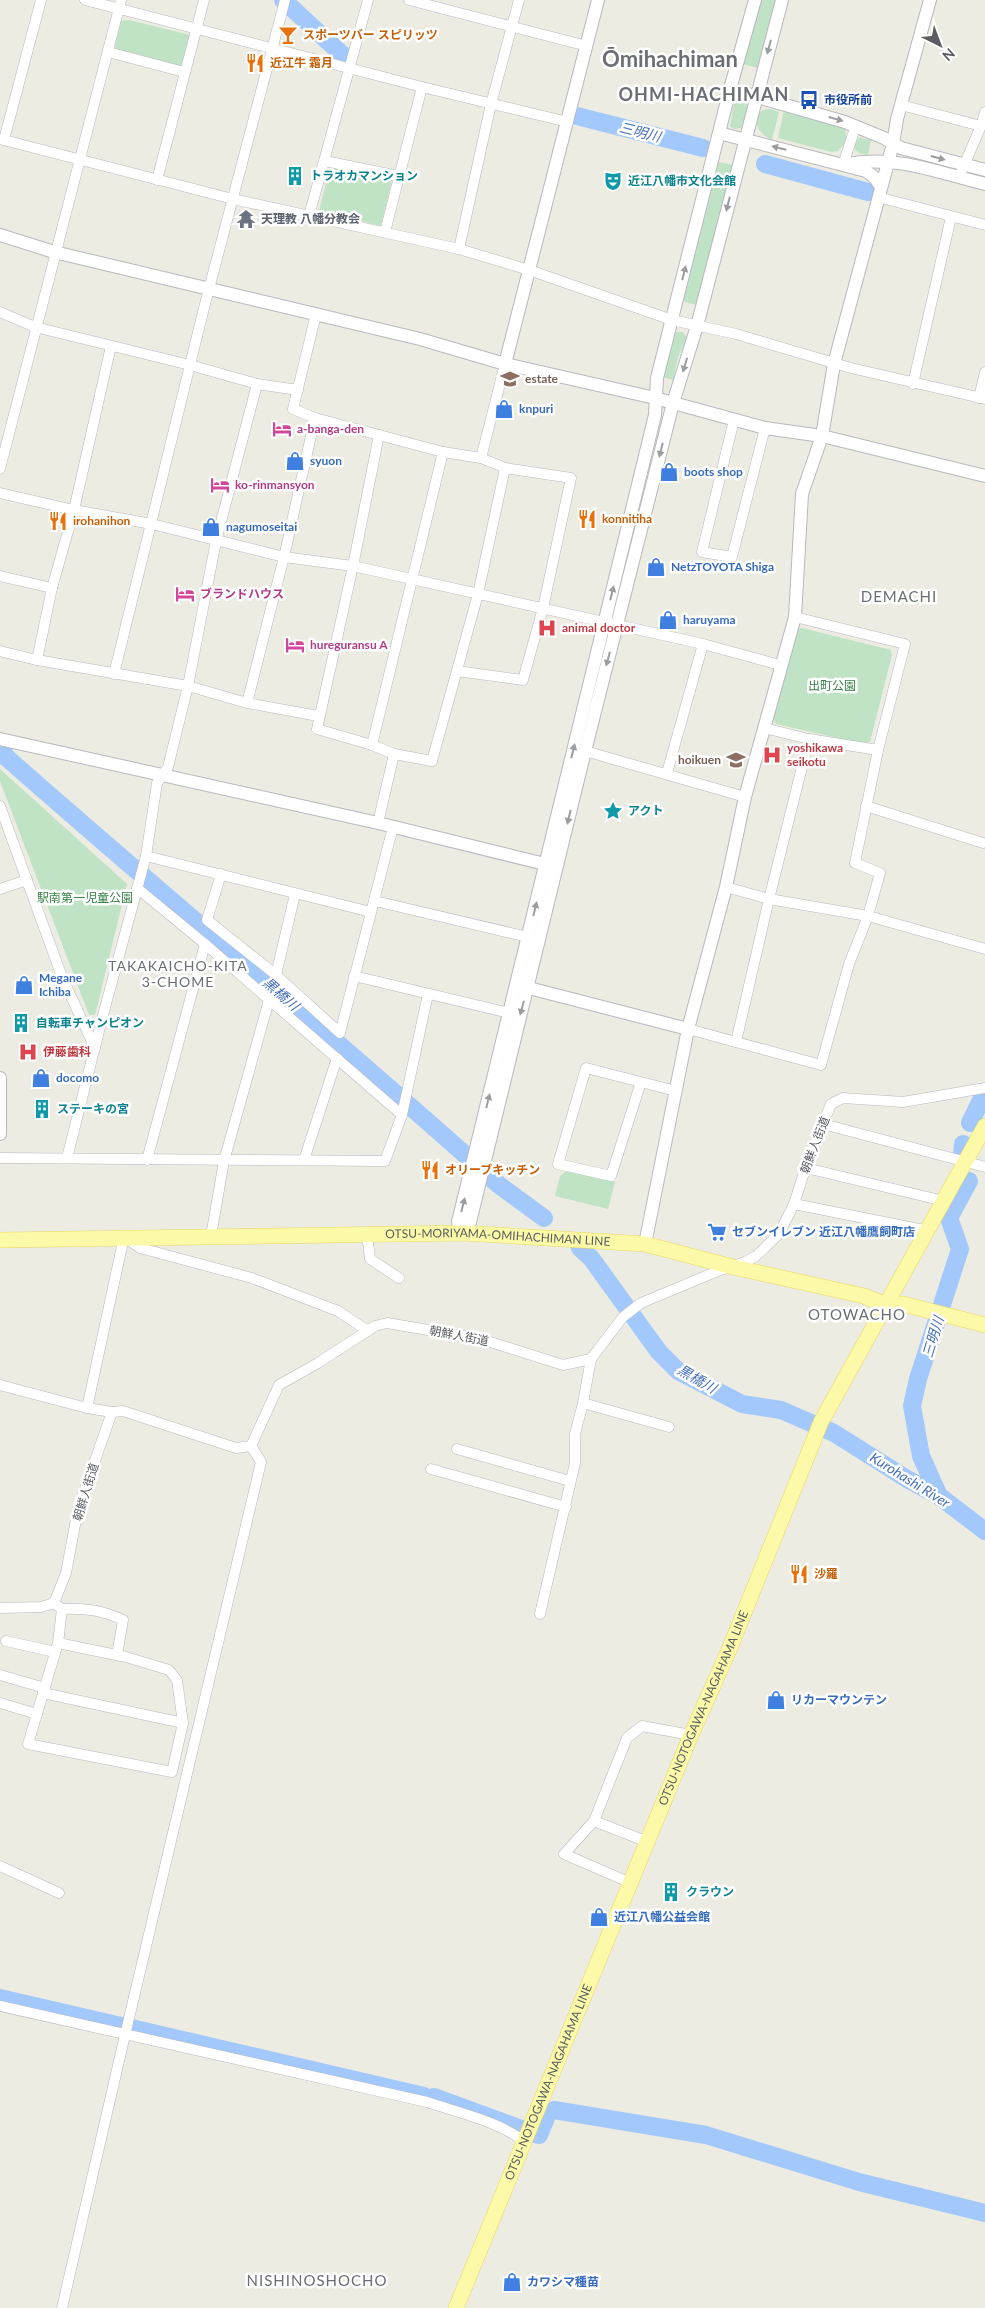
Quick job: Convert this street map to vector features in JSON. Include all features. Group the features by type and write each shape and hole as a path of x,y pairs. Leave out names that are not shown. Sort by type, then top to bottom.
{"main road":[{"name":"OTSU-NOTOGAWA-NAGAHAMA LINE","path":"456,2308 691,1735 729,1650 821,1422 929,1231 985,1126"},
{"name":"OTSU-MORIYAMA-OMIHACHIMAN LINE","path":"0,1240 464,1233 645,1244 733,1267 864,1296 886,1305 903,1304 985,1325"}],"street":[{"path":"41,0 2,139 232,199 459,249 530,270 672,320 736,334 834,364 913,384 982,398 985,372"},
{"path":"85,0 120,5 196,28 349,69 568,122"},
{"path":"157,180 204,0"},
{"path":"310,216 368,0"},
{"path":"409,0 442,4 512,27 587,46"},
{"path":"459,249 491,104 519,0"},
{"path":"481,458 598,0"},
{"path":"482,1150 509,1013 522,986 528,937 552,866 584,751 655,415 657,378 730,88 755,0"},
{"path":"464,1233 458,1222 475,1179 611,623 673,403 697,326 755,96 782,0"},
{"path":"645,1244 688,1029 726,887 744,797 794,617 802,494 822,436 834,364 893,144 900,105 930,0"},
{"path":"114,674 209,288 284,3"},
{"path":"0,469 54,252 120,5"},
{"path":"108,52 184,72"},
{"path":"385,232 422,87"},
{"path":"730,88 845,122 855,128 876,134 901,148 985,170"},
{"path":"900,105 982,126"},
{"path":"959,178 982,126 985,112"},
{"path":"843,165 855,128"},
{"path":"719,133 866,171 876,178 880,192"},
{"path":"843,165 869,160 907,163 985,184"},
{"path":"325,161 398,176"},
{"path":"880,192 951,217 985,226"},
{"path":"913,384 951,217"},
{"path":"0,235 54,252 420,339 505,364 656,398 765,428 822,436 985,476"},
{"path":"0,312 35,327 190,365 257,384 298,390"},
{"path":"316,314 293,409 315,418 443,452 481,458 505,468 571,478 543,608 523,680 457,671"},
{"path":"37,660 52,588 74,510 111,346"},
{"path":"67,1158 146,856 157,783 164,775 188,686 216,541 257,384"},
{"path":"247,703 284,557 315,418"},
{"path":"734,420 702,552 732,557 765,428"},
{"path":"379,435 353,566 316,729 372,745 394,754 432,761 478,594 505,468"},
{"path":"372,745 443,452"},
{"path":"0,493 74,510 152,524 284,557 353,566 413,579 703,644 780,665"},
{"path":"0,576 52,588"},
{"path":"522,986 822,1065 848,964 868,916 880,873 855,862 878,750 905,644 794,617"},
{"path":"667,773 703,644"},
{"path":"0,651 37,660 188,686 247,703 318,716"},
{"path":"764,728 809,739 878,750"},
{"path":"0,739 378,823 552,866"},
{"path":"736,1042 768,899 809,739"},
{"path":"584,751 667,773 744,797"},
{"path":"378,823 394,754"},
{"path":"0,806 62,977 95,1048"},
{"path":"866,806 983,843"},
{"path":"221,874 207,920 276,975 340,1033 393,827"},
{"path":"146,856 371,912"},
{"path":"0,889 27,880"},
{"path":"137,887 402,1115"},
{"path":"726,887 768,899 868,916 985,949"},
{"path":"211,1236 224,1161 276,975 295,894"},
{"path":"375,901 528,937"},
{"path":"147,1160 205,944"},
{"path":"354,976 509,1013"},
{"path":"0,1158 385,1161 402,1115 428,994"},
{"path":"304,1160 337,1058"},
{"path":"641,1082 611,1176 558,1164 586,1068 641,1082 676,1091"},
{"path":"0,1078 0,1134"},
{"name":"朝鮮人街道","path":"251,1446 279,1385 368,1331 387,1323 481,1339 563,1365 591,1359 623,1317 641,1303 756,1256 779,1234 794,1204 831,1104 843,1098 903,1102 984,1088"},
{"path":"823,1124 985,1167"},
{"path":"806,1168 944,1201"},
{"path":"794,1204 929,1231"},
{"path":"367,1234 370,1259 399,1278"},
{"path":"87,1408 124,1237 140,1248 252,1278 338,1311 368,1331"},
{"path":"540,1614 575,1463 575,1434 591,1359"},
{"path":"0,1385 87,1408 112,1412 123,1411 236,1448 251,1446 261,1462 62,2308"},
{"path":"583,1403 669,1427"},
{"name":"朝鮮人街道","path":"112,1412 78,1509 58,1606 57,1647 28,1744 172,1772 183,1723"},
{"path":"457,1449 570,1481"},
{"path":"431,1469 566,1507"},
{"path":"0,1608 58,1606 108,1612 124,1620 117,1655"},
{"path":"0,1675 44,1690 183,1723 177,1680 169,1670 117,1655 6,1641"},
{"path":"0,1703 37,1714"},
{"path":"631,1883 564,1854 594,1821 626,1738 642,1726 691,1735"},
{"path":"594,1821 648,1842"},
{"path":"0,1866 58,1893"},
{"path":"0,2006 427,2102 512,2132 524,2142"}],"green space":[{"path":"760,0 776,0 758,68 743,64"},
{"path":"129,20 190,35 183,64 179,68 118,52 115,47 121,21"},
{"path":"741,100 747,104 746,116 741,128 734,129 730,126 734,104"},
{"path":"771,109 779,112 772,140 761,132 756,122 756,117 759,113 763,110"},
{"path":"784,110 841,126 845,129 847,141 838,151 831,152 778,138"},
{"path":"859,138 871,140 868,155 855,150 855,143"},
{"path":"719,162 733,165 696,305 683,301"},
{"path":"330,167 392,179 381,226 319,211"},
{"path":"676,332 683,332 687,338 678,357 673,380 663,377"},
{"name":"出町公園","path":"802,628 891,650 892,655 870,742 864,744 776,724 771,716 793,630"},
{"name":"駅南第一児童公園","path":"0,769 127,884 95,1015 89,1015 0,781"},
{"path":"566,1171 615,1182 608,1209 555,1196 560,1176"}],"waterway":[{"name":"三明川","path":"283,0 346,58"},
{"name":"三明川","path":"577,116 703,148"},
{"name":"三明川","path":"765,164 868,192"},
{"name":"黒橋川","path":"0,746 6,757 67,811 377,1077 499,1185 544,1218"},
{"name":"三明川","path":"970,1123 985,1092"},
{"name":"三明川","path":"962,1154 963,1144"},
{"name":"三明川","path":"939,1496 921,1456 912,1406 918,1379 960,1249 949,1218 969,1181"},
{"name":"黒橋川","path":"580,1248 591,1258 659,1352 678,1371 742,1404 781,1410 834,1433 907,1479 939,1496 985,1531"},
{"path":"0,1998 121,2026"},
{"path":"131,2028 424,2096"},
{"path":"434,2097 524,2130"},
{"path":"534,2134 539,2135 548,2113 554,2110 706,2135 859,2182 985,2213"}],"place":[{"name":"スポーツバー スピリッツ","path":"288,35"},
{"name":"近江牛 霜月","path":"255,63"},
{"name":"市役所前","path":"809,100"},
{"name":"トラオカマンション","path":"295,176"},
{"name":"近江八幡市文化会館","path":"613,181"},
{"name":"天理教 八幡分教会","path":"246,219"},
{"name":"estate","path":"510,379"},
{"name":"knpuri","path":"504,409"},
{"name":"a-banga-den","path":"282,429"},
{"name":"syuon","path":"295,461"},
{"name":"boots shop","path":"669,472"},
{"name":"ko-rinmansyon","path":"220,485"},
{"name":"konnitiha","path":"587,519"},
{"name":"irohanihon","path":"58,521"},
{"name":"nagumoseitai","path":"211,527"},
{"name":"NetzTOYOTA Shiga","path":"656,567"},
{"name":"ブランドハウス","path":"185,594"},
{"name":"haruyama","path":"668,620"},
{"name":"animal doctor","path":"547,628"},
{"name":"hureguransu A","path":"295,645"},
{"name":"yoshikawa seikotu","path":"772,755"},
{"name":"hoikuen","path":"736,760"},
{"name":"アクト","path":"613,811"},
{"name":"Megane Ichiba","path":"24,985"},
{"name":"自転車チャンピオン","path":"21,1023"},
{"name":"伊藤歯科","path":"28,1052"},
{"name":"docomo","path":"41,1078"},
{"name":"ステーキの宮","path":"42,1109"},
{"name":"オリーブキッチン","path":"430,1170"},
{"name":"セブンイレブン 近江八幡鷹飼町店","path":"717,1232"},
{"name":"沙羅","path":"799,1574"},
{"name":"リカーマウンテン","path":"776,1700"},
{"name":"クラウン","path":"671,1892"},
{"name":"近江八幡公益会館","path":"599,1917"},
{"name":"カワシマ種苗","path":"512,2282"}],"district":[{"name":"Ōmihachiman","path":"670,59"},
{"name":"OHMI-HACHIMAN","path":"704,95"},
{"name":"DEMACHI","path":"899,597"},
{"name":"TAKAKAICHO-KITA 3-CHOME","path":"178,974"},
{"name":"OTOWACHO","path":"857,1315"},
{"name":"NISHINOSHOCHO","path":"317,2281"}],"water label":[{"name":"Kurohashi River","path":"910,1480"}]}
